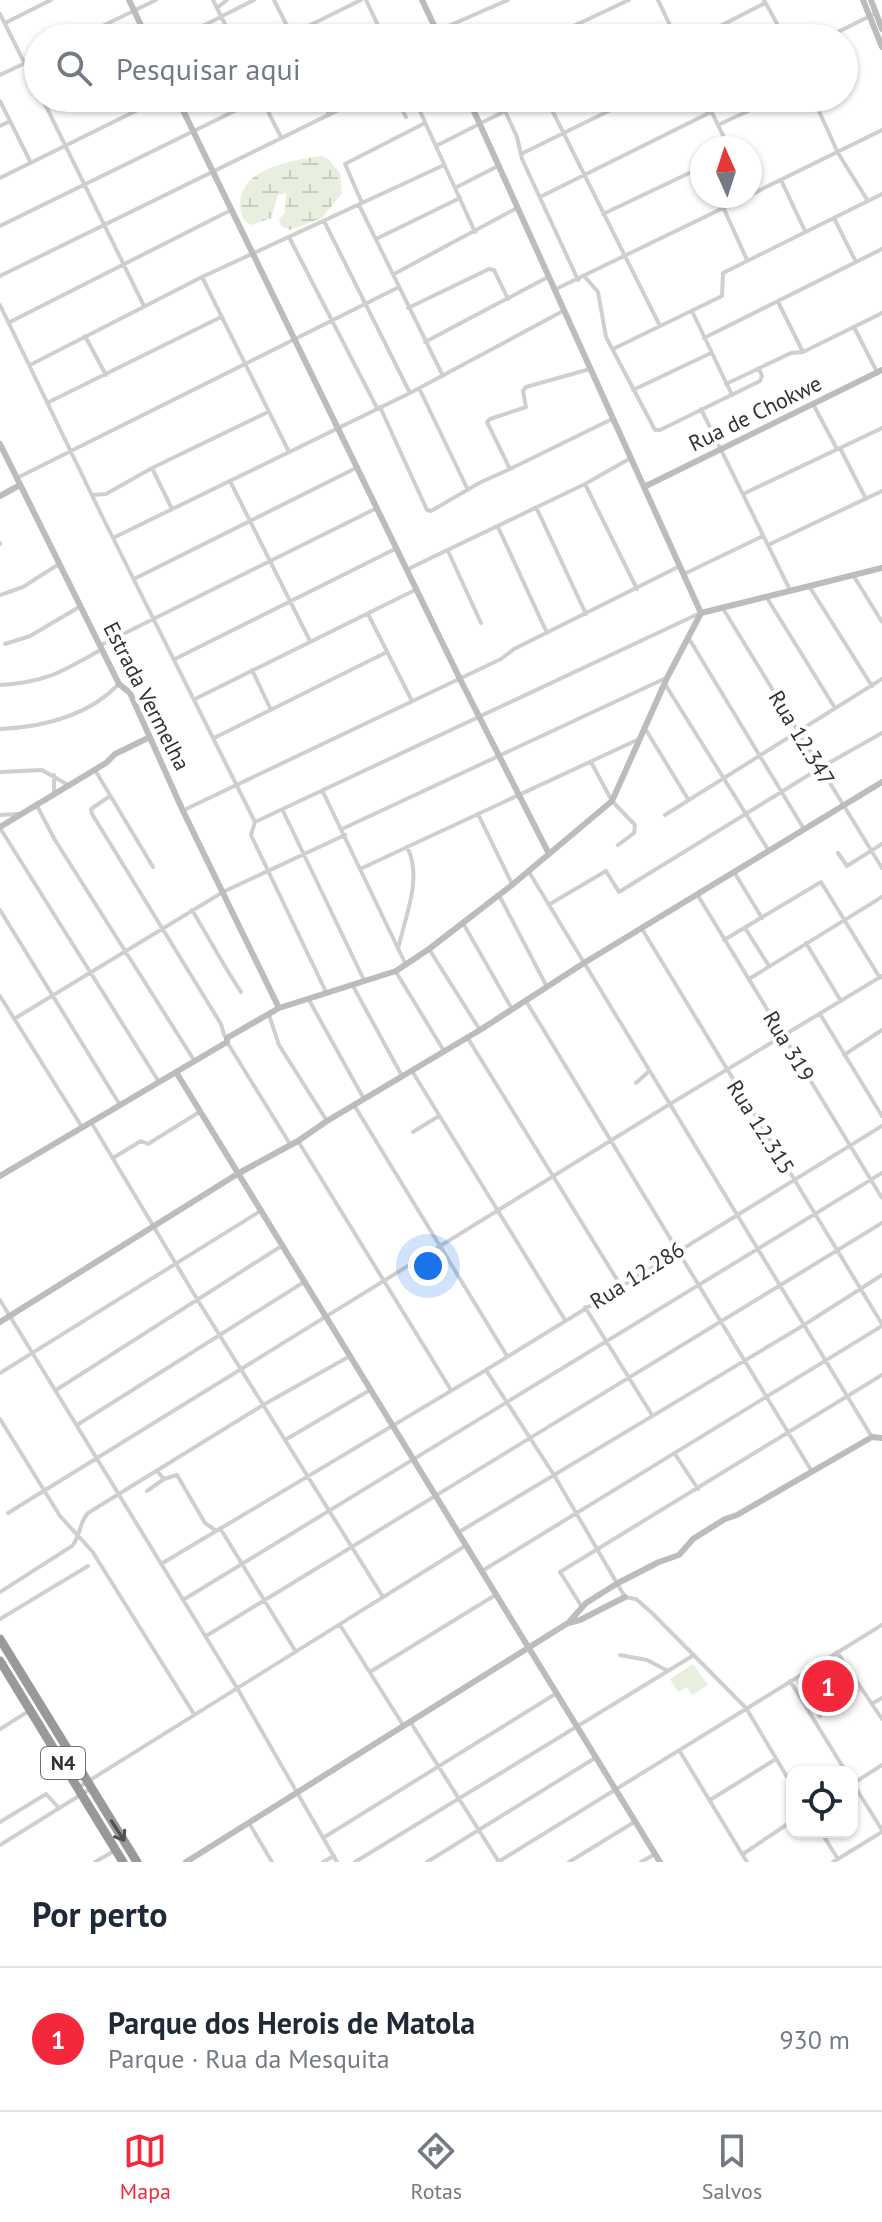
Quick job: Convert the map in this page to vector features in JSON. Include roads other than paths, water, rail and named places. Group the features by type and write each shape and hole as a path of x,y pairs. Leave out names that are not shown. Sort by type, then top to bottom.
{"highway":[{"name":"N4","path":"1,1645 123,1862"},
{"name":"N4","path":"0,1661 137,1862"}],"street":[{"path":"5,23 51,0"},
{"path":"129,0 140,24"},
{"path":"107,24 156,0"},
{"path":"213,0 225,24"},
{"path":"217,8 227,0"},
{"path":"207,24 254,0"},
{"path":"274,0 286,24"},
{"path":"316,24 363,0 376,24"},
{"path":"422,0 433,24"},
{"path":"485,0 489,8"},
{"path":"459,24 508,0"},
{"path":"578,24 629,0"},
{"path":"659,0 669,24"},
{"path":"866,0 880,28 882,47"},
{"path":"723,24 765,1 777,24"},
{"path":"0,14 24,63 0,75"},
{"path":"854,24 872,15"},
{"path":"0,101 31,163"},
{"path":"49,112 144,306"},
{"path":"0,178 134,112"},
{"path":"184,112 460,679 549,854"},
{"path":"0,226 233,112"},
{"path":"268,112 281,137"},
{"path":"0,276 333,112"},
{"path":"403,112 406,117"},
{"path":"420,112 475,232"},
{"path":"474,112 701,613"},
{"path":"436,146 503,112"},
{"path":"505,112 578,280"},
{"path":"553,112 660,326"},
{"path":"521,154 607,112"},
{"path":"540,197 711,112 723,136"},
{"path":"718,125 746,112"},
{"path":"819,112 838,153 868,201"},
{"path":"0,126 10,121"},
{"path":"425,123 345,164 376,239 443,376"},
{"path":"762,188 882,130"},
{"path":"30,365 253,252 444,165"},
{"path":"455,188 498,166"},
{"path":"603,214 690,173"},
{"path":"781,180 805,231"},
{"path":"613,349 722,296 721,275 747,260 882,194"},
{"path":"376,239 460,198"},
{"path":"394,274 517,208"},
{"path":"554,290 724,209 747,260"},
{"path":"10,322 231,210"},
{"path":"834,218 856,263"},
{"path":"324,221 410,393"},
{"path":"289,237 379,408 427,510 431,511 612,419"},
{"path":"704,338 882,249"},
{"path":"408,308 489,269 494,270 508,299"},
{"path":"202,277 289,452"},
{"path":"425,342 548,277"},
{"path":"585,277 598,292 602,325 655,430 760,381 762,376 759,369"},
{"path":"0,496 72,449 399,287"},
{"path":"778,302 803,352"},
{"path":"0,305 255,822 251,835 327,994"},
{"path":"113,538 410,393 563,311"},
{"path":"692,311 732,395"},
{"path":"726,384 791,353 803,352 882,313"},
{"path":"49,402 221,317"},
{"path":"854,327 880,371"},
{"path":"85,336 106,375"},
{"path":"633,390 711,353"},
{"path":"510,469 488,420 526,407 523,391 526,387 590,369"},
{"name":"Rua de Chokwe","path":"644,487 880,371"},
{"path":"419,388 468,491"},
{"path":"813,404 866,499"},
{"path":"701,409 791,591"},
{"path":"92,495 106,494 152,468 268,412"},
{"path":"743,494 882,428"},
{"name":"Estrada Vermelha","path":"0,444 119,684 130,693 183,811 279,1008"},
{"path":"408,569 585,484 629,459"},
{"path":"134,579 358,467"},
{"path":"152,468 172,510"},
{"path":"230,481 310,641"},
{"path":"585,484 637,589"},
{"path":"768,545 882,491"},
{"path":"536,507 586,614"},
{"path":"0,685 43,680 60,674 101,647 154,619 377,508"},
{"path":"498,527 547,633"},
{"path":"684,574 763,536"},
{"path":"175,659 398,548"},
{"path":"448,551 481,623"},
{"path":"0,595 23,587 59,564"},
{"path":"183,811 460,679 680,566"},
{"path":"255,822 701,613 882,568"},
{"path":"853,575 882,622"},
{"path":"809,585 872,686"},
{"path":"195,699 417,589"},
{"path":"767,598 835,708"},
{"path":"5,644 30,636 81,606"},
{"name":"Rua 12.347","path":"722,607 882,868"},
{"path":"0,1176 279,1008 396,971 529,872 612,801 666,681 701,613"},
{"path":"368,614 412,701"},
{"path":"688,637 804,829"},
{"path":"214,738 387,652"},
{"path":"252,670 271,710"},
{"path":"665,815 882,679"},
{"path":"342,829 666,681"},
{"path":"666,681 769,851"},
{"path":"0,729 31,727 83,710 108,695 119,684"},
{"path":"360,869 591,762 644,733"},
{"path":"644,733 688,799"},
{"path":"549,905 606,871 619,892 882,733"},
{"path":"150,737 115,754 0,828 159,1082"},
{"path":"591,762 612,801 636,829 618,845"},
{"path":"95,769 153,867"},
{"path":"0,772 42,770 68,785"},
{"path":"54,775 54,793"},
{"path":"0,1322 882,782"},
{"path":"323,792 406,965"},
{"path":"110,796 94,805 92,814 163,928 227,1040 385,1281 451,1390"},
{"path":"36,804 55,840 194,1060"},
{"path":"283,811 366,982"},
{"path":"0,815 21,814"},
{"path":"478,814 512,885"},
{"path":"14,1019 223,892 345,835"},
{"path":"838,853 847,866 882,844"},
{"path":"398,949 414,876 414,863 407,847"},
{"path":"529,872 872,1437"},
{"path":"734,872 762,918"},
{"path":"8,1513 881,977 821,882 724,940"},
{"name":"Rua 319","path":"697,894 882,1198"},
{"path":"499,895 547,987"},
{"path":"749,979 882,897"},
{"path":"0,910 120,1105"},
{"path":"192,910 214,946 217,957 241,992"},
{"path":"463,923 512,1009"},
{"path":"745,928 769,966"},
{"name":"Rua 12.315","path":"642,929 882,1325"},
{"path":"806,943 841,1001"},
{"path":"429,949 480,1030"},
{"path":"396,971 444,1051"},
{"path":"353,986 402,1076"},
{"path":"0,996 82,1127"},
{"path":"308,999 364,1099"},
{"path":"526,1001 811,1470"},
{"path":"268,1014 279,1045 327,1121"},
{"path":"820,1014 882,1116"},
{"path":"844,1055 882,1030"},
{"path":"467,1037 621,1286"},
{"path":"412,1071 565,1320"},
{"path":"176,1072 660,1862"},
{"path":"636,1083 648,1072"},
{"path":"354,1105 508,1356"},
{"path":"113,1158 141,1141 148,1144 201,1111"},
{"path":"413,1132 439,1116"},
{"path":"91,1122 176,1265 383,1597"},
{"name":"Rua 12.286","path":"161,1564 486,1370 882,1126"},
{"path":"183,1600 882,1173"},
{"path":"0,1373 262,1210"},
{"path":"206,1636 882,1223"},
{"path":"56,1390 283,1245"},
{"path":"459,1532 882,1275"},
{"path":"77,1425 304,1282"},
{"path":"0,1300 206,1636 337,1862"},
{"path":"585,1307 652,1415"},
{"path":"482,1571 882,1325"},
{"path":"0,1592 72,1546 85,1516 263,1405 350,1356"},
{"path":"486,1370 554,1475 625,1597"},
{"path":"582,1607 560,1572 882,1375"},
{"path":"285,1440 370,1390"},
{"path":"0,1419 66,1524 92,1551 194,1714"},
{"path":"186,1862 530,1649 568,1623 582,1607 618,1583 679,1555 693,1539 811,1470 872,1437 882,1438"},
{"path":"674,1453 698,1489"},
{"path":"157,1471 164,1479"},
{"path":"147,1491 164,1479 177,1475 205,1523 218,1530 242,1564 296,1652"},
{"path":"0,1845 194,1714 467,1545"},
{"path":"0,1619 88,1566"},
{"path":"370,1672 497,1594"},
{"path":"568,1623 625,1597 636,1599 746,1708 786,1775"},
{"path":"340,1625 370,1672 439,1766 498,1862 882,1625"},
{"path":"837,1652 882,1719"},
{"path":"620,1655 640,1657 668,1671"},
{"path":"355,1862 694,1655"},
{"path":"790,1681 842,1766"},
{"path":"323,1838 557,1693"},
{"path":"873,1703 882,1698"},
{"path":"0,1729 31,1710"},
{"path":"679,1750 747,1862"},
{"path":"427,1862 597,1757"},
{"path":"710,1800 777,1759"},
{"path":"858,1779 882,1765"},
{"path":"824,1838 836,1860 882,1831 858,1793"},
{"path":"0,1822 46,1794 59,1808"},
{"path":"569,1862 636,1821"},
{"path":"249,1823 272,1862"},
{"path":"743,1854 786,1825"},
{"path":"95,1862 116,1850"},
{"path":"200,1853 206,1862"},
{"path":"641,1862 655,1854"},
{"path":"323,1862 334,1856"}],"place":[{"name":"Parque dos Herois de Matola","path":"828,1686"}]}
